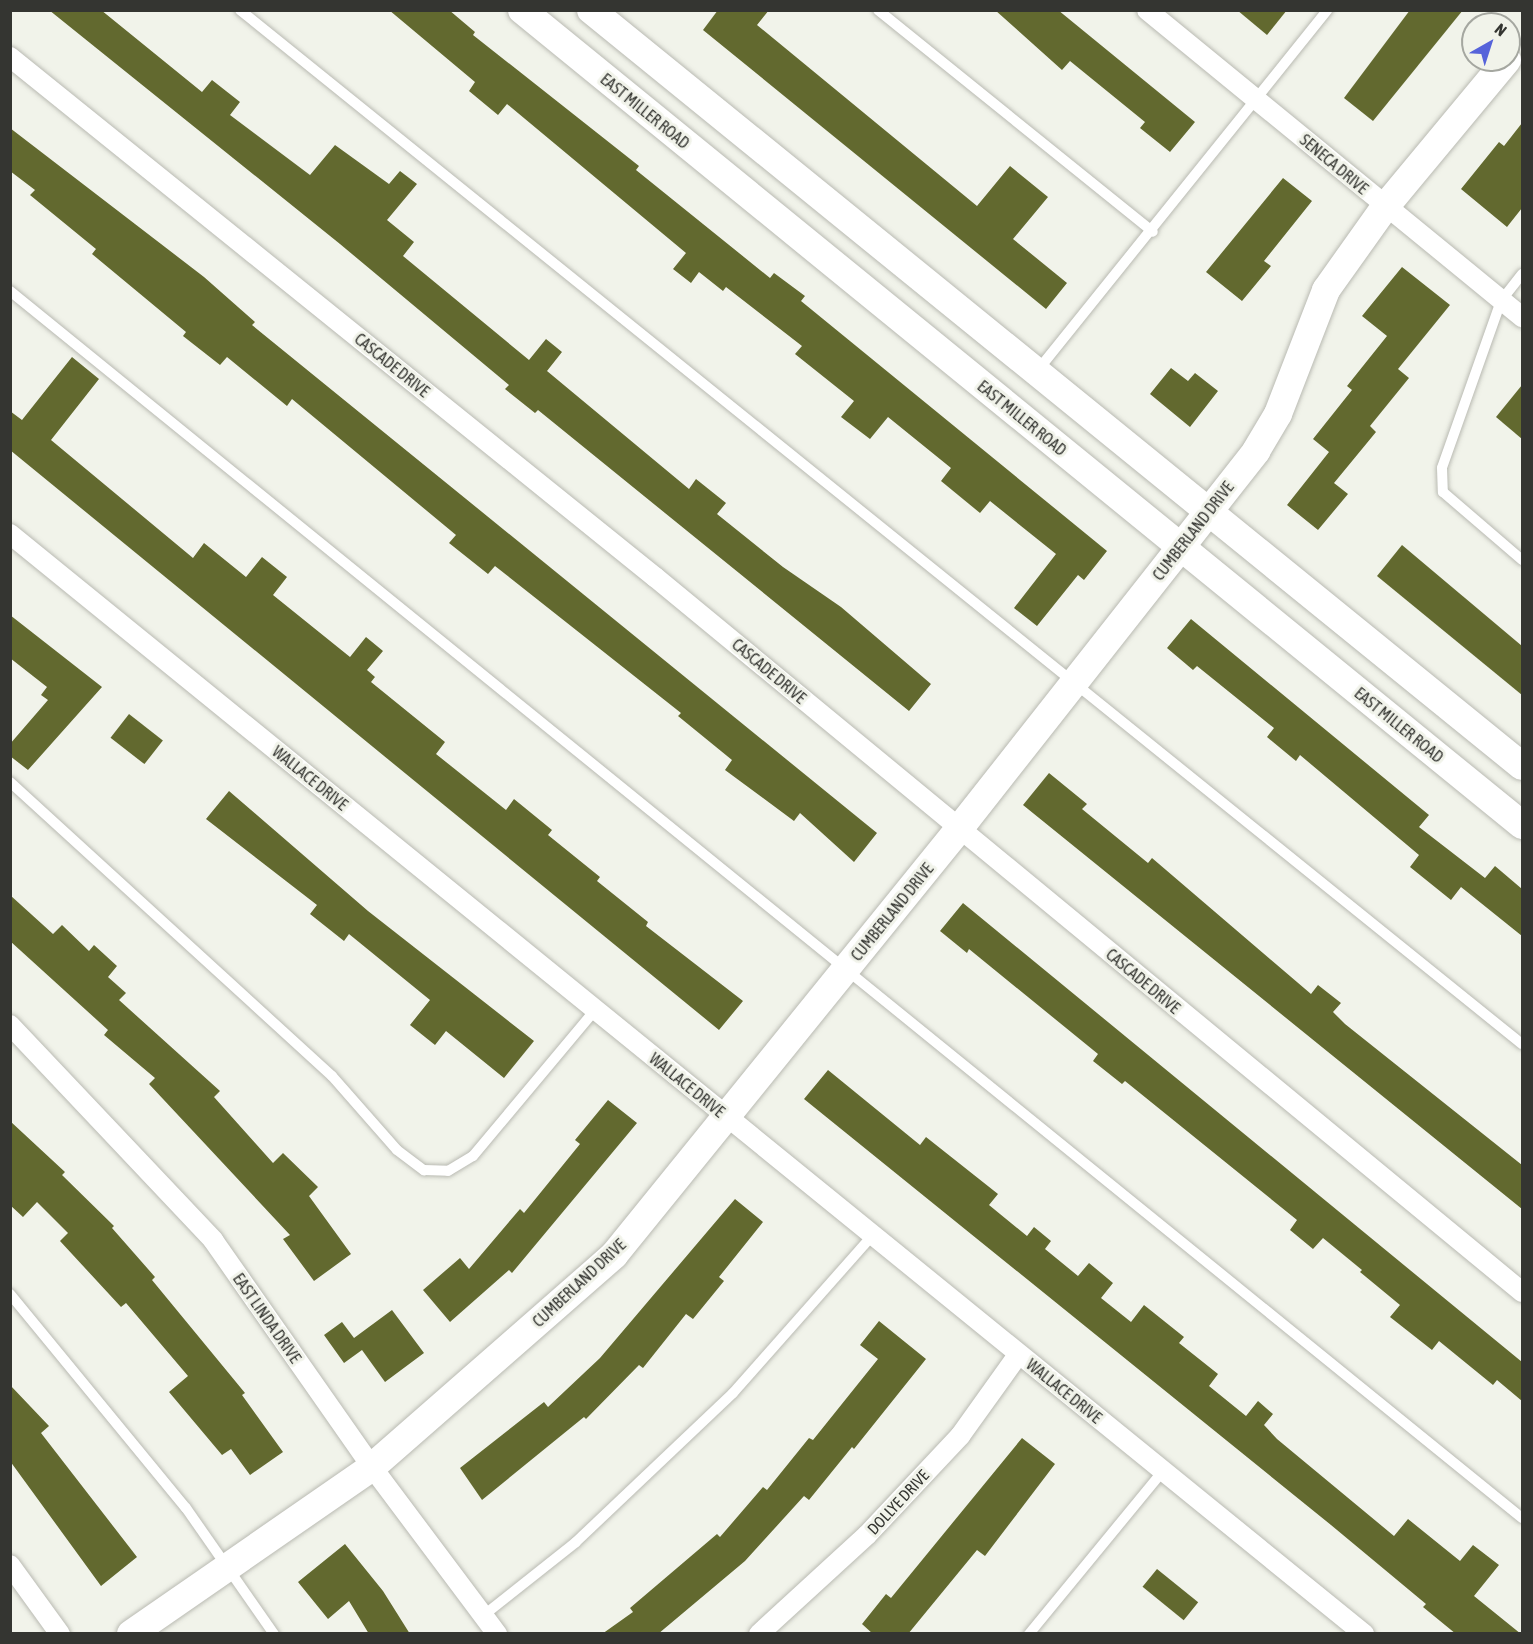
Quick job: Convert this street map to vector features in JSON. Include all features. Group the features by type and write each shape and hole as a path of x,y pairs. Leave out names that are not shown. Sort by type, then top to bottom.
{"main road":[{"name":"EAST MILLER ROAD","path":"522,10 1522,825"},
{"path":"591,10 1207,513 1522,766"},
{"name":"CUMBERLAND DRIVE","path":"131,1634 372,1467 614,1255 960,829 1256,451 1278,414 1326,290 1385,207 1497,72"},
{"path":"679,139 706,105"}],"street":[{"name":"SENECA DRIVE","path":"1147,10 1522,317"},
{"name":"CASCADE DRIVE","path":"10,57 655,577 1522,1292"},
{"name":"WALLACE DRIVE","path":"10,534 1364,1634"},
{"name":"EAST LINDA DRIVE","path":"10,1025 213,1240 372,1467 496,1634"},
{"name":"DOLLYE DRIVE","path":"759,1634 867,1535 960,1436 1018,1354"},
{"path":"10,1565 60,1634"}],"lane":[{"path":"240,10 1075,681 1522,1044"},
{"path":"878,10 1152,232"},
{"path":"1035,373 1152,232 1327,10"},
{"path":"1522,274 1501,301 1442,468 1443,492 1522,560"},
{"path":"10,291 1522,1518"},
{"path":"10,782 333,1076 397,1150 424,1170 448,1171 473,1155 595,1010"},
{"path":"483,1615 576,1542 725,1401 872,1236"},
{"path":"10,1294 186,1508 274,1634"},
{"path":"1029,1634 1163,1471"}],"building":[{"path":"49,10 101,10 202,92 212,80 240,102 230,115 310,175 335,145 389,184 400,171 417,184 387,220 414,242 403,256 529,360 546,339 562,352 547,371 689,489 696,479 726,503 717,514 783,567 841,607 931,684 909,711 538,410 535,413 505,389 509,385 340,244"},
{"path":"389,10 449,10 475,32 473,35 639,166 636,170 770,278 774,273 805,296 801,301 1107,551 1084,580 1078,575 1037,626 1014,608 1056,554 990,501 980,513 941,481 951,468 888,417 870,439 841,417 854,401 795,354 802,346 726,287 723,291 699,272 691,283 673,269 686,253 507,104 498,115 469,91 475,82"},
{"path":"718,10 769,10 757,25 977,206 1010,166 1048,197 1013,239 1067,283 1046,309 703,30"},
{"path":"995,10 1058,10 1195,122 1170,152 1140,128 1145,122 1070,61 1062,70"},
{"path":"1237,10 1287,10 1267,35"},
{"path":"1410,10 1463,10 1373,121 1344,98"},
{"path":"1522,123 1522,208 1507,227 1461,189 1499,142 1504,146"},
{"path":"10,128 204,277 255,322 252,325 877,833 854,862 800,813 794,821 725,770 732,760 678,716 681,713 495,566 488,574 449,543 456,535 292,399 287,406 227,357 220,365 183,336 186,332 92,254 96,249 30,195 35,190 10,171"},
{"path":"1283,178 1312,201 1264,261 1271,266 1242,301 1206,272"},
{"path":"1402,267 1450,305 1398,369 1409,378 1370,426 1376,432 1334,483 1348,494 1318,530 1287,505 1329,452 1313,439 1352,390 1347,386 1387,336 1362,316"},
{"path":"72,357 99,379 51,440 193,558 204,543 246,577 262,557 287,577 273,595 350,657 366,637 383,651 367,670 375,677 371,682 445,742 436,754 506,810 514,799 552,830 548,835 600,877 597,881 648,922 646,926 743,1001 719,1030 10,450 10,411 22,420"},
{"path":"1171,368 1188,381 1195,373 1218,391 1190,427 1150,394"},
{"path":"1522,385 1522,439 1496,417"},
{"path":"1402,545 1522,646 1522,695 1377,576"},
{"path":"10,615 102,687 28,770 10,756 10,744 48,700 41,695 47,687 10,658"},
{"path":"1191,619 1429,815 1419,827 1485,878 1495,866 1522,889 1522,936 1461,887 1451,900 1410,867 1419,855 1300,755 1296,761 1267,737 1274,728 1197,666 1193,670 1167,648"},
{"path":"129,714 163,740 144,764 111,738"},
{"path":"1049,773 1087,804 1082,809 1148,863 1152,858 1311,994 1318,985 1341,1003 1333,1012 1345,1024 1522,1165 1522,1209 1023,805"},
{"path":"229,791 368,911 534,1041 504,1078 446,1031 435,1045 410,1025 430,1000 349,934 344,941 310,914 317,905 206,819"},
{"path":"10,895 53,934 62,925 89,951 94,945 117,966 108,977 126,993 119,1000 220,1091 214,1097 273,1163 283,1153 318,1187 309,1196 351,1254 314,1281 283,1239 290,1235 149,1084 155,1078 104,1035 108,1030 10,941"},
{"path":"963,903 1522,1362 1522,1401 1497,1380 1493,1385 1439,1341 1432,1350 1390,1317 1400,1305 1360,1272 1362,1270 1323,1238 1313,1249 1290,1230 1297,1220 1125,1081 1122,1084 1093,1061 1098,1054 969,949 967,953 940,931"},
{"path":"828,1070 920,1145 926,1137 998,1194 989,1205 1027,1236 1034,1227 1051,1241 1045,1249 1078,1276 1089,1263 1113,1283 1101,1298 1131,1322 1144,1305 1184,1337 1179,1343 1218,1374 1209,1386 1246,1416 1258,1401 1273,1414 1264,1425 1277,1439 1394,1536 1408,1519 1460,1561 1473,1545 1499,1565 1474,1596 1521,1634 1456,1634 1423,1607 1426,1604 1331,1525 804,1099"},
{"path":"608,1100 637,1123 512,1273 509,1270 450,1322 423,1290 460,1258 469,1269 520,1209 524,1213 580,1144 575,1140"},
{"path":"10,1121 65,1172 62,1175 114,1226 112,1228 155,1277 152,1280 245,1393 242,1395 283,1452 250,1475 231,1449 222,1455 169,1392 188,1376 126,1303 121,1307 60,1241 68,1233 37,1202 23,1217 10,1205"},
{"path":"735,1199 763,1222 719,1277 724,1281 693,1319 686,1314 643,1368 639,1365 586,1419 584,1417 482,1500 460,1468 544,1402 548,1407 600,1358"},
{"path":"392,1310 424,1353 385,1382 362,1350 344,1363 324,1335 342,1322 354,1338"},
{"path":"879,1321 926,1359 854,1449 852,1447 809,1500 804,1496 745,1561 658,1634 602,1634 633,1612 630,1608 717,1534 720,1537 763,1487 767,1490 809,1438 813,1440 878,1359 860,1345"},
{"path":"10,1385 49,1426 41,1433 137,1557 101,1586 10,1461"},
{"path":"1022,1438 1055,1464 985,1556 977,1550 908,1634 873,1634 862,1624 886,1594 891,1598"},
{"path":"345,1544 383,1591 410,1634 369,1634 349,1601 328,1619 298,1582"},
{"path":"1157,1569 1198,1602 1184,1620 1143,1587"}]}
